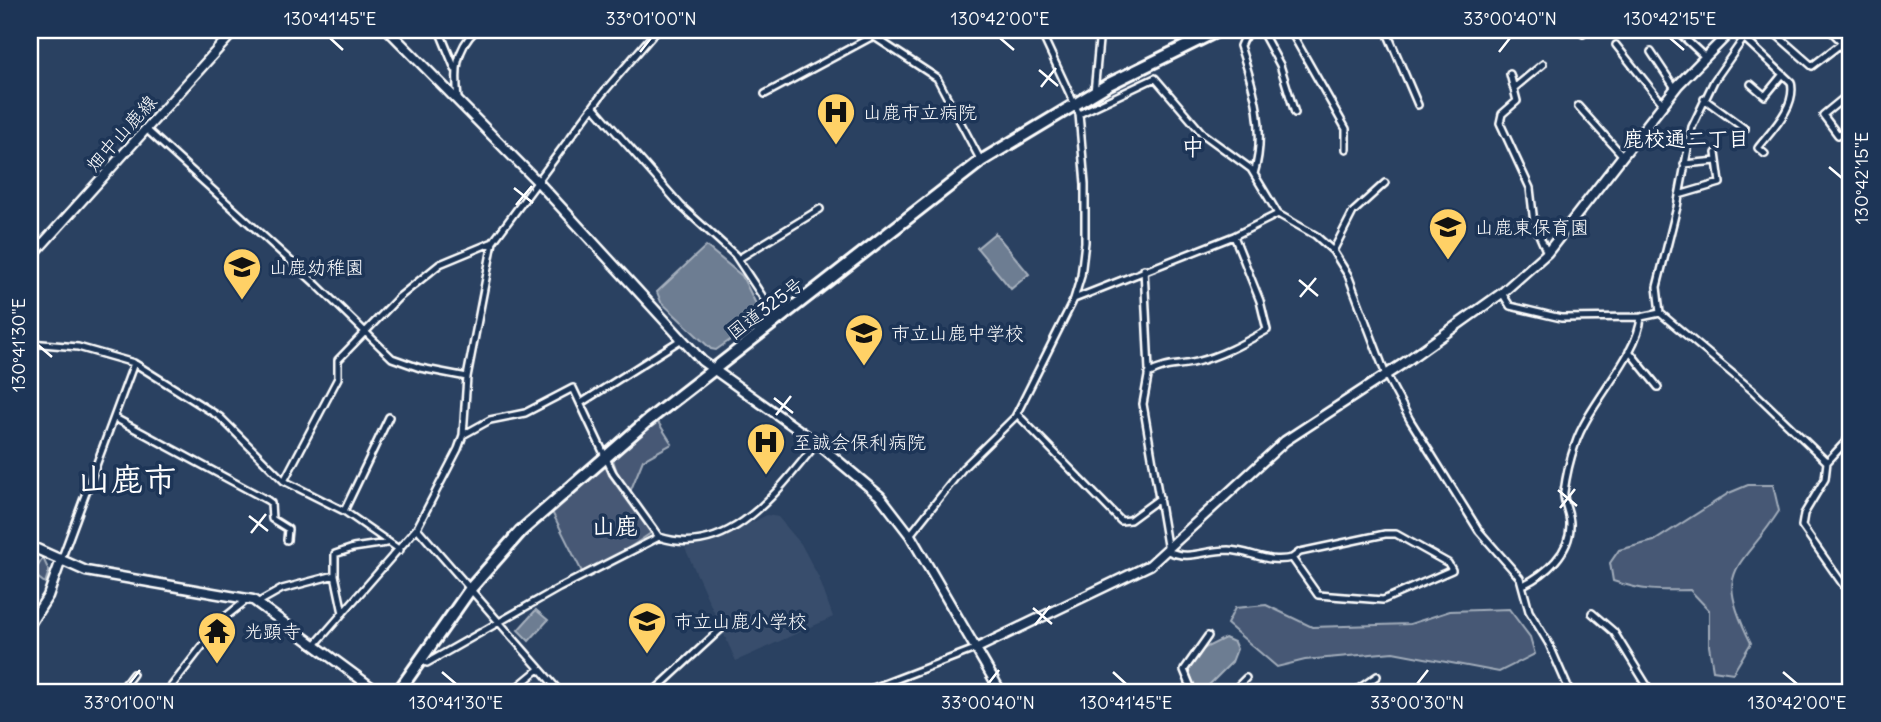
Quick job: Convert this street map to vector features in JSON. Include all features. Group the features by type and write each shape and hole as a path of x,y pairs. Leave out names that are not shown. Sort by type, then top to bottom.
{"highway":[{"name":"国道325号","path":"398,692 471,588 520,531 712,369 981,161 1077,109 1094,93 1219,30"}],"street":[{"name":"畑中山鹿線","path":"30,258 235,30"},
{"path":"388,30 458,99 712,369 817,443 880,496 910,535 1001,692"},
{"path":"439,30 455,69 458,99"},
{"path":"455,69 466,39 476,30"},
{"path":"314,646 417,528 463,435 467,377 494,242 626,63 657,30"},
{"path":"910,535 963,468 1017,414 1074,299 1085,242 1085,184 1077,109 1040,30"},
{"path":"1094,93 1100,30"},
{"path":"1254,30 1243,39 1240,46 1251,80 1260,125 1259,159 1254,174"},
{"path":"1261,30 1280,65 1295,113"},
{"path":"1290,30 1346,129 1346,149"},
{"path":"1386,30 1418,105"},
{"path":"1676,30 1705,57"},
{"path":"863,692 975,649 1115,585 1150,565 1285,441 1386,375 1502,293 1547,253 1675,88 1732,30"},
{"path":"1741,30 1744,38 1791,82 1791,100 1758,148 1765,154"},
{"path":"1771,30 1812,66 1842,43"},
{"path":"1830,30 1851,51"},
{"path":"765,94 871,33 937,78 981,161"},
{"path":"1744,38 1704,99 1692,127 1657,287 1660,313 1752,390 1827,462"},
{"path":"1616,45 1663,104"},
{"path":"1651,52 1675,88"},
{"path":"1514,88 1544,64"},
{"path":"1510,74 1517,101 1499,119 1530,188 1534,223 1547,253"},
{"path":"1751,84 1765,96 1783,74"},
{"path":"1077,109 1155,78 1203,134 1254,174 1278,214 1315,235 1333,251 1348,275 1365,313 1386,375 1479,531 1514,569 1523,584 1529,611 1549,644 1570,692"},
{"path":"1851,92 1823,115 1838,135 1851,126"},
{"path":"1704,99 1745,129"},
{"path":"1578,106 1623,156"},
{"path":"594,107 681,206 737,259 778,320"},
{"path":"146,129 317,285 392,358 420,368 467,377"},
{"path":"1503,152 1512,149"},
{"path":"1679,195 1720,183 1716,153"},
{"path":"1684,164 1717,161"},
{"path":"1333,251 1353,212 1385,183"},
{"path":"737,259 820,209"},
{"path":"1074,299 1144,269 1234,236 1278,214"},
{"path":"1148,374 1164,365 1193,363 1230,350 1267,330 1234,236"},
{"path":"284,481 338,378 338,360 398,298 440,264 494,242"},
{"path":"1144,269 1148,374 1143,404 1148,447 1160,498 1168,551"},
{"path":"1502,293 1510,306 1561,318 1641,317 1660,313"},
{"path":"1523,584 1547,570 1566,544 1570,525 1564,495 1574,446 1599,395 1629,351 1641,317"},
{"path":"581,403 682,340"},
{"path":"30,343 78,347 134,363 220,416 284,481 344,511 400,550"},
{"path":"1629,351 1658,387"},
{"path":"30,624 48,596 134,363"},
{"path":"463,435 490,420 525,413 573,388 613,473 659,537"},
{"path":"1017,414 1121,521 1130,520 1160,498"},
{"path":"344,511 389,417"},
{"path":"115,418 267,500 271,503 272,519 288,529 287,540"},
{"path":"1851,436 1827,462 1825,479 1804,514 1802,526 1851,596"},
{"path":"422,659 427,663 659,537 706,538 742,523 768,502 817,443"},
{"path":"417,528 560,692"},
{"path":"1168,551 1181,557 1227,550 1275,562 1292,558 1300,552 1396,534 1448,562 1452,570 1383,600 1369,602 1318,595 1292,558"},
{"path":"343,613 335,575 335,554 352,548 387,543"},
{"path":"30,546 86,571 248,599 378,692"},
{"path":"257,603 282,589 335,575"},
{"path":"167,692 224,618 248,599"},
{"path":"1592,613 1614,632 1651,692"},
{"path":"653,692 722,629"},
{"path":"1193,692 1184,670 1208,636"},
{"path":"511,692 538,669"},
{"path":"123,692 123,687 133,674"},
{"path":"1354,692 1377,676"},
{"path":"1232,692 1246,678"}],"shaded area":[{"path":"995,233 1029,274 1011,289 977,248"},
{"path":"706,246 742,276 761,314 760,319 716,350 711,349 661,302 657,292"},
{"path":"658,422 672,444 643,460 630,492 617,472 612,457"},
{"path":"605,463 609,475 651,533 617,556 582,572 552,512"},
{"path":"1748,485 1773,485 1779,511 1743,559 1732,583 1739,618 1751,643 1733,673 1713,670 1709,646 1709,610 1690,590 1651,590 1613,581 1610,563 1619,550 1654,541 1729,493"},
{"path":"767,515 778,517 801,544 819,578 833,617 736,661 685,548 711,543"},
{"path":"43,558 49,571 45,583 33,574"},
{"path":"1266,605 1312,627 1410,624 1450,611 1509,609 1530,637 1535,654 1499,672 1393,652 1305,660 1277,667 1227,624 1235,608"},
{"path":"536,610 548,620 529,641 518,630"},
{"path":"1225,638 1234,642 1237,649 1232,662 1202,692 1195,688 1188,669 1203,649"}],"place":[{"name":"山鹿市立病院","path":"836,146"},
{"name":"山鹿東保育園","path":"1448,261"},
{"name":"山鹿幼稚園","path":"242,301"},
{"name":"市立山鹿中学校","path":"864,367"},
{"name":"至誠会保利病院","path":"766,476"},
{"name":"市立山鹿小学校","path":"647,655"},
{"name":"光顕寺","path":"217,665"}],"district":[{"name":"鹿校通二丁目","path":"1686,139"},
{"name":"中","path":"1193,147"},
{"name":"山鹿市","path":"127,479"},
{"name":"山鹿","path":"615,526"}]}
